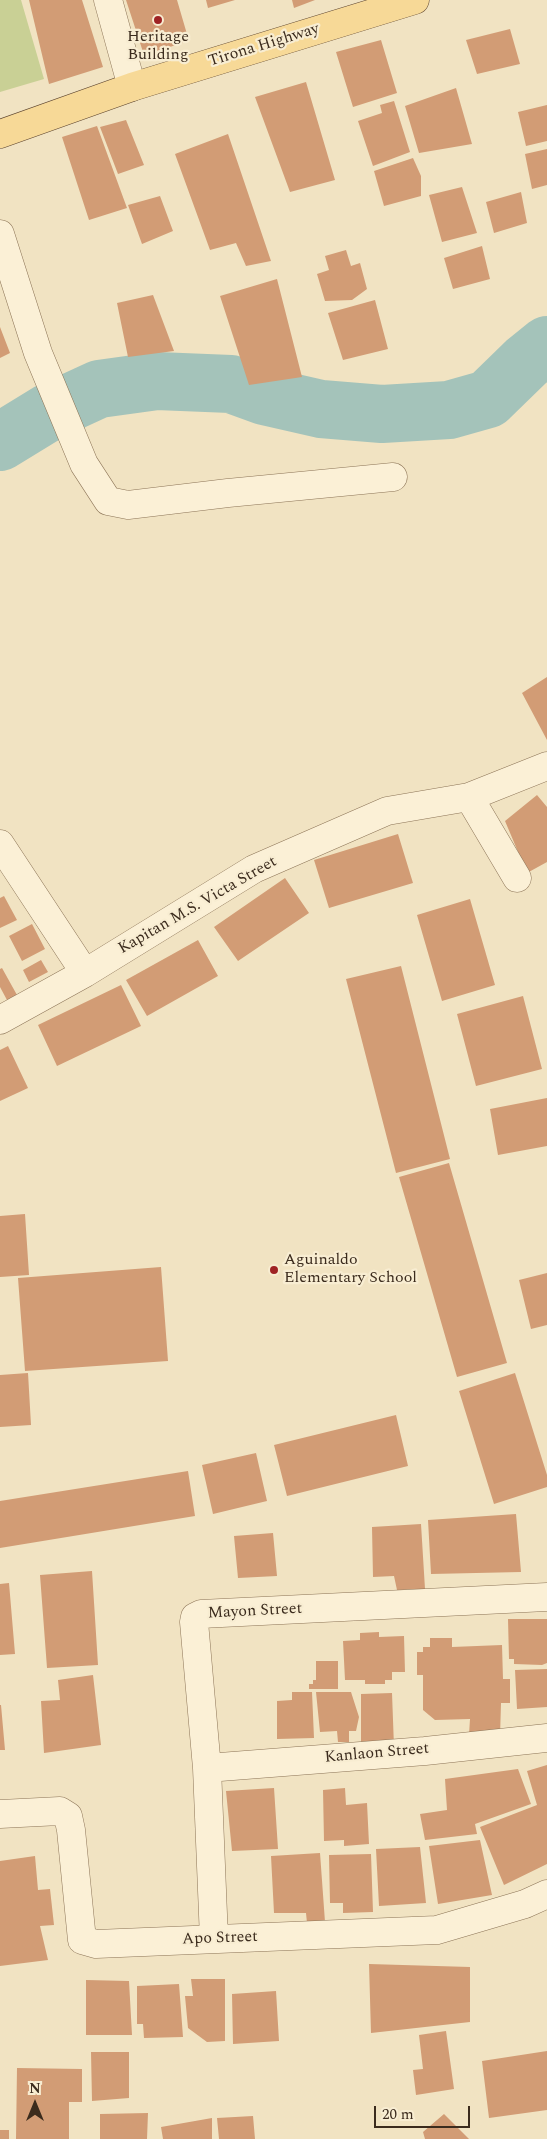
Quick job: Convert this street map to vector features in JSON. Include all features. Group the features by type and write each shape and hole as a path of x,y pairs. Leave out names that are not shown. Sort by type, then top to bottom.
{"main road":[{"name":"Tirona Highway","path":"0,134 132,87 374,6 415,0"}],"street":[{"path":"108,0 132,87"},
{"path":"0,234 38,352 84,464 108,501 128,505 393,477"},
{"name":"Kapitan M.S. Victa Street","path":"0,1020 85,972 254,869 387,811 469,797 547,766"},
{"path":"469,797 518,878"},
{"path":"0,844 85,972"},
{"name":"Mayon Street","path":"214,1939 207,1768 194,1622 196,1617 201,1614 547,1596"},
{"name":"Kanlaon Street","path":"207,1768 425,1751 547,1738"},
{"name":"Apo Street","path":"0,1814 60,1811 68,1816 82,1940 96,1944 437,1930 525,1904 547,1894"}],"green space":[{"path":"0,0 21,0 44,79 0,92"}],"building":[{"path":"29,0 82,0 103,67 49,84"},
{"name":"Heritage Building","path":"126,0 177,0 189,41 144,55"},
{"path":"206,0 235,0 208,8"},
{"path":"292,0 315,0 294,8"},
{"path":"510,29 520,64 477,74 466,40"},
{"path":"381,40 397,93 353,107 336,52"},
{"path":"306,82 335,180 290,192 255,97"},
{"path":"456,88 472,144 419,153 405,106"},
{"path":"394,101 410,152 373,166 358,121 382,113 380,105"},
{"path":"547,105 547,141 526,146 518,112"},
{"path":"126,120 144,165 118,174 100,127"},
{"path":"97,126 127,208 89,220 62,137"},
{"path":"228,134 271,261 246,266 236,243 210,250 175,154"},
{"path":"547,149 547,185 532,189 525,154"},
{"path":"413,158 421,176 421,196 384,206 374,171"},
{"path":"462,187 477,233 442,242 429,195"},
{"path":"521,192 527,223 494,233 486,202"},
{"path":"160,196 173,231 142,244 128,205"},
{"path":"482,246 490,279 453,289 444,258"},
{"path":"346,250 351,266 360,263 367,289 352,300 325,301 317,274 329,270 325,256"},
{"path":"277,279 302,377 249,385 220,296"},
{"path":"153,295 174,351 128,357 117,303"},
{"path":"375,300 388,349 343,360 328,313"},
{"path":"0,327 10,353 0,358"},
{"path":"547,677 547,740 522,693"},
{"path":"537,795 547,807 547,862 527,873 505,821"},
{"path":"398,834 413,883 329,908 314,860"},
{"path":"285,878 309,913 238,961 214,927"},
{"path":"4,896 17,920 0,928 0,898"},
{"path":"470,899 495,985 442,1001 417,915"},
{"path":"32,924 45,949 22,961 9,936"},
{"path":"198,940 218,976 147,1016 126,980"},
{"path":"41,960 48,972 29,982 23,970"},
{"path":"401,966 450,1159 396,1173 346,979"},
{"path":"2,968 17,995 7,1000 0,987 0,969"},
{"path":"121,985 141,1026 57,1066 38,1025"},
{"path":"523,996 542,1069 476,1086 457,1014"},
{"path":"8,1046 28,1088 0,1101 0,1050"},
{"path":"547,1098 547,1146 498,1155 490,1109"},
{"path":"449,1163 507,1363 457,1377 399,1177"},
{"path":"25,1214 29,1275 0,1277 0,1216"},
{"path":"161,1267 168,1361 25,1371 18,1278"},
{"path":"547,1273 547,1325 531,1329 519,1280"},
{"path":"28,1373 31,1425 0,1427 0,1375"},
{"path":"515,1373 547,1475 547,1487 494,1504 459,1391"},
{"path":"396,1415 408,1466 287,1496 274,1445"},
{"path":"256,1453 267,1501 213,1514 202,1465"},
{"path":"188,1471 195,1516 0,1548 0,1501"},
{"path":"516,1514 521,1572 431,1574 428,1520"},
{"path":"421,1524 425,1589 397,1590 394,1576 373,1577 372,1527"},
{"path":"273,1533 277,1576 238,1578 234,1536"},
{"path":"92,1571 98,1665 47,1668 40,1575"},
{"path":"9,1583 15,1654 0,1655 0,1584"},
{"path":"508,1619 547,1619 547,1663 542,1665 514,1664 514,1659 509,1659"},
{"path":"379,1632 379,1637 404,1636 405,1672 392,1672 392,1680 385,1680 385,1684 365,1684 365,1680 345,1680 343,1641 360,1640 360,1633"},
{"path":"430,1638 452,1638 452,1647 502,1645 503,1679 510,1679 510,1703 501,1703 500,1737 469,1735 470,1719 435,1720 423,1710 423,1675 417,1675 417,1652 423,1652 423,1647 430,1647"},
{"path":"316,1661 338,1661 338,1689 309,1689 309,1684 313,1684 313,1680 316,1680"},
{"path":"547,1669 547,1707 517,1709 515,1670"},
{"path":"93,1675 101,1745 44,1753 41,1701 60,1700 58,1680"},
{"path":"292,1692 312,1692 314,1738 277,1739 277,1701 292,1700"},
{"path":"316,1692 351,1692 359,1717 356,1731 349,1731 349,1742 338,1742 337,1731 320,1732"},
{"path":"392,1693 394,1747 361,1747 361,1694"},
{"path":"1,1705 5,1750 0,1750"},
{"path":"547,1765 547,1864 504,1885 480,1827 537,1805 527,1771"},
{"path":"518,1769 531,1804 475,1824 477,1834 425,1840 420,1814 447,1810 445,1779"},
{"path":"274,1788 278,1849 232,1851 226,1791"},
{"path":"345,1788 346,1805 367,1803 369,1844 344,1846 344,1840 324,1841 323,1790"},
{"path":"480,1840 492,1895 438,1904 429,1846"},
{"path":"420,1847 426,1903 379,1906 376,1849"},
{"path":"320,1853 325,1922 307,1923 306,1913 274,1913 271,1856"},
{"path":"371,1854 373,1912 343,1913 343,1903 330,1903 329,1855"},
{"path":"35,1856 38,1890 50,1889 54,1925 40,1926 48,1960 0,1966 0,1861"},
{"path":"369,1964 470,1967 470,2022 371,2033"},
{"path":"191,1979 225,1979 225,2041 207,2042 188,2028 185,1996 193,1996"},
{"path":"86,1980 129,1981 132,2035 86,2035"},
{"path":"179,1984 183,2037 144,2038 143,2024 137,2024 137,1986"},
{"path":"276,1991 279,2041 233,2044 232,1994"},
{"path":"446,2031 454,2089 416,2095 413,2070 423,2069 419,2035"},
{"path":"547,2051 547,2110 489,2118 482,2061"},
{"path":"91,2052 129,2052 129,2098 92,2101"},
{"path":"17,2068 82,2069 82,2102 69,2102 69,2139 16,2139"},
{"path":"148,2113 147,2139 100,2139 100,2114"},
{"path":"444,2114 469,2139 425,2139 423,2132"},
{"path":"253,2116 255,2139 219,2139 217,2118"},
{"path":"212,2118 212,2139 163,2139 161,2127"},
{"path":"0,2130 9,2130 9,2139 0,2139"}],"waterway":[{"path":"0,442 49,412 99,389 157,381 231,384 264,396 321,409 382,414 449,410 488,399 526,362 547,345"}],"place":[{"name":"Heritage Building","path":"158,20"},
{"name":"Aguinaldo Elementary School","path":"274,1270"}]}
